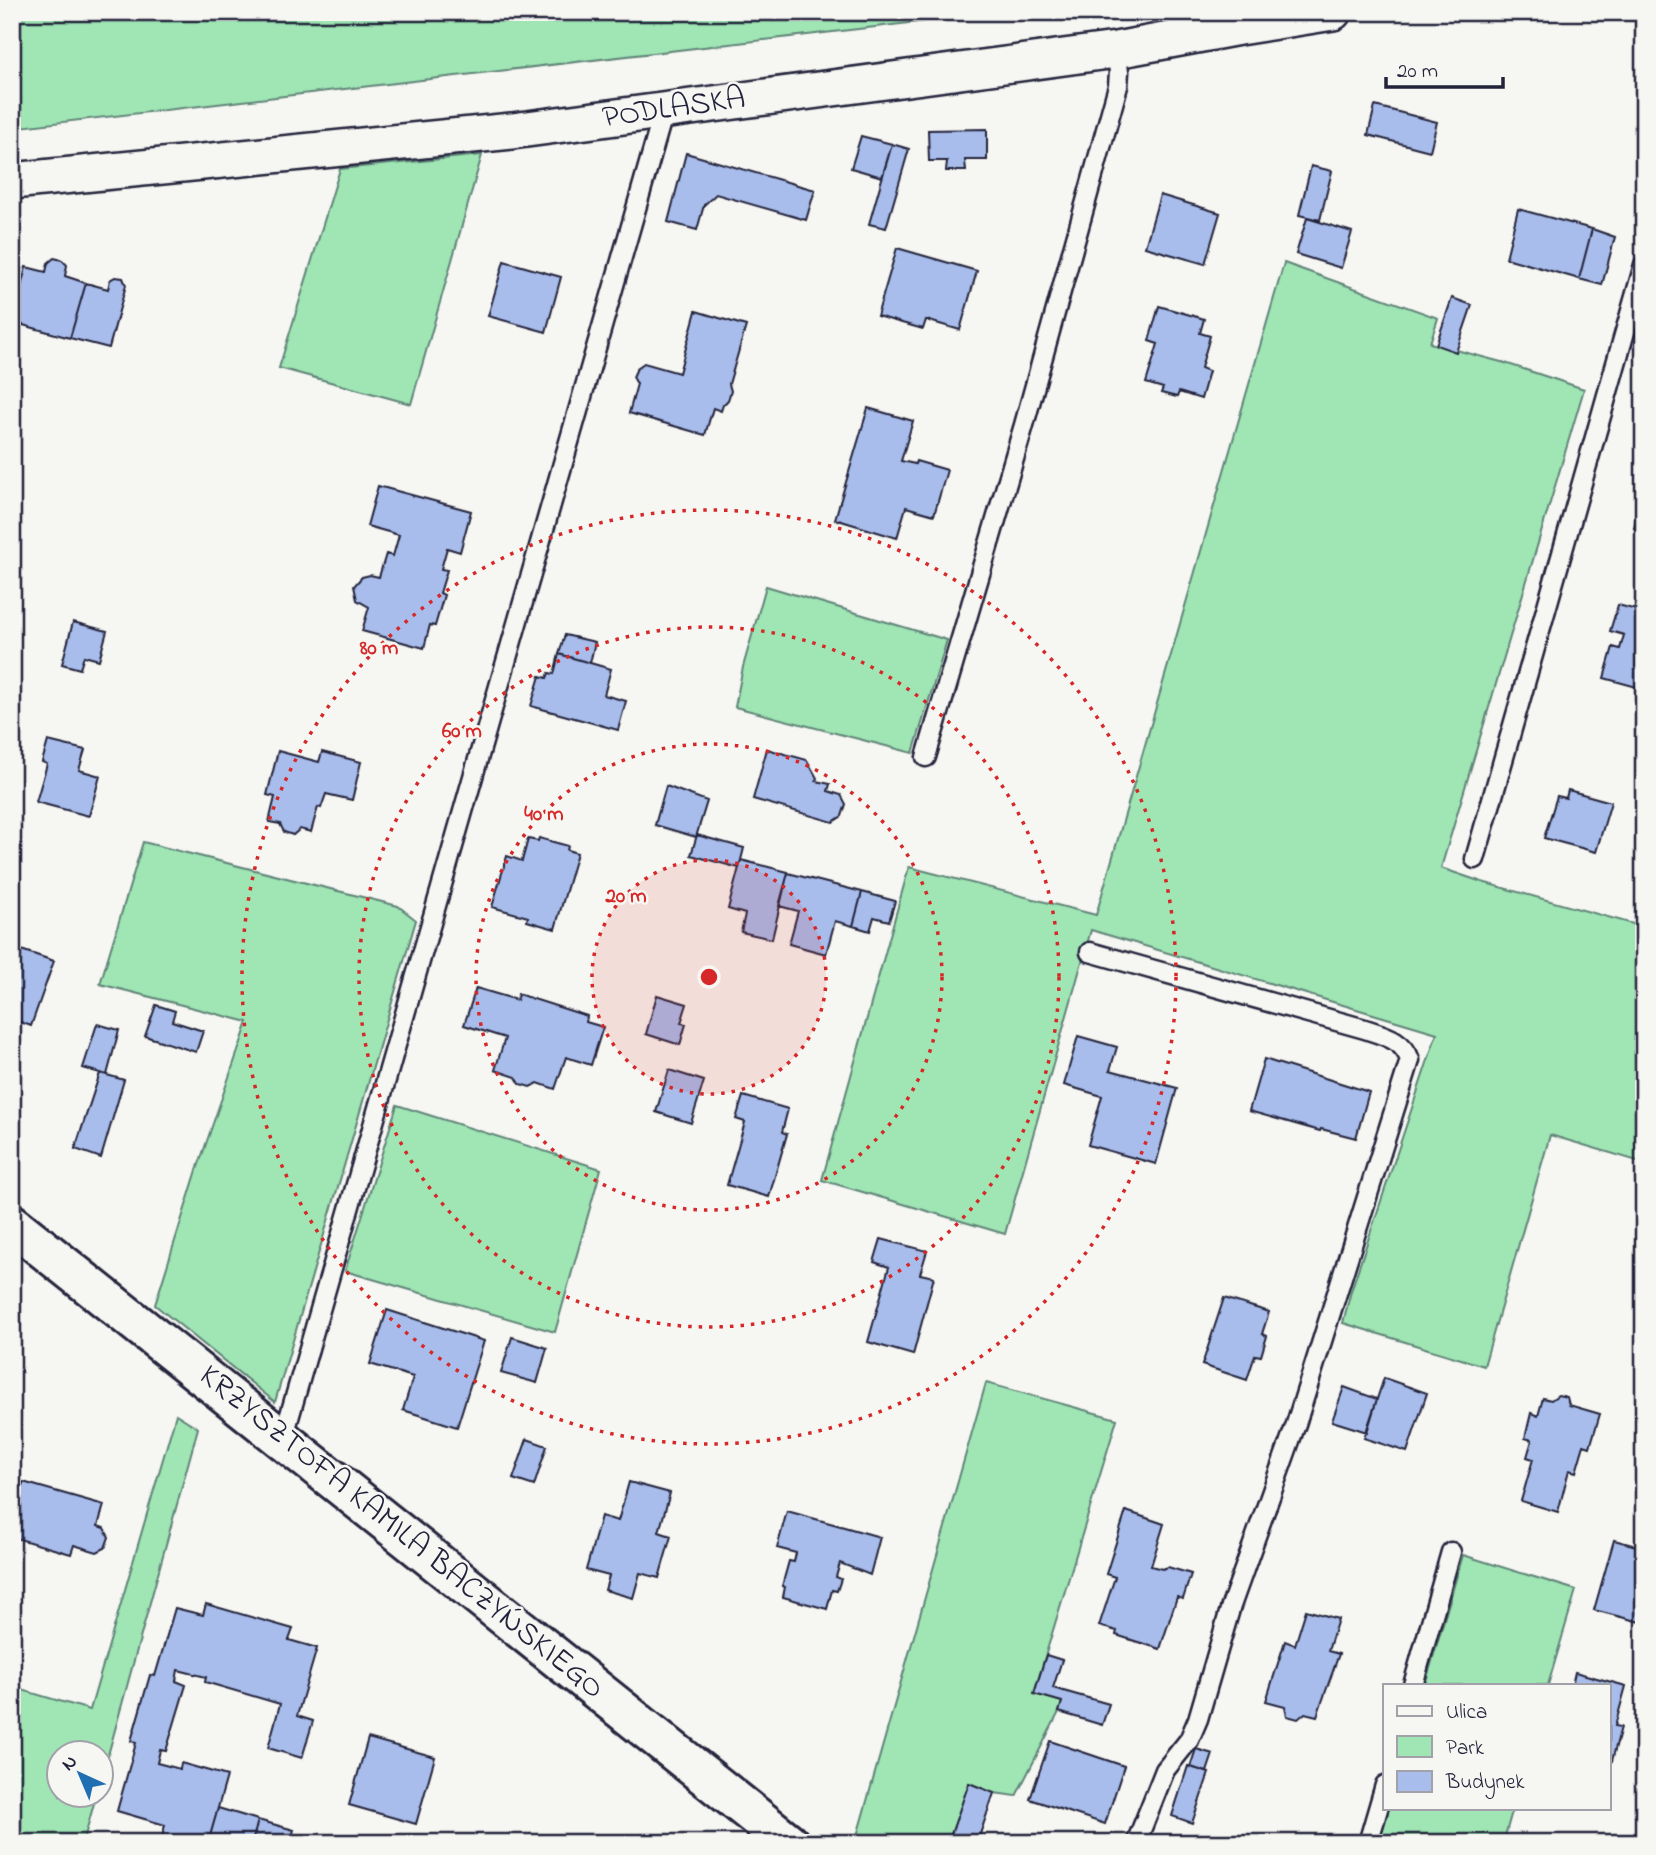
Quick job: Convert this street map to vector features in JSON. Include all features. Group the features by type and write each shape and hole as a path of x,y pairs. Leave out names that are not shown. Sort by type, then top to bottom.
{"street":[{"name":"PODLASKA","path":"12,181 512,131 1116,50 1333,12"},
{"name":"KRZYSZTOFA KAMILA BACZYŃSKIEGO","path":"12,1224 789,1843"}],"lane":[{"path":"926,757 1024,425 1118,86 1116,50"},
{"path":"282,1439 664,111"},
{"path":"1475,859 1644,265"},
{"path":"1090,952 1365,1029 1391,1038 1406,1048 1410,1060 1296,1424 1231,1606 1198,1719 1185,1746 1165,1770 1136,1843"},
{"path":"1413,1684 1451,1552"},
{"path":"1368,1843 1383,1792"}],"green space":[{"path":"12,12 1003,12 12,128"},
{"path":"482,155 411,404 279,368 340,169"},
{"path":"1284,263 1438,318 1430,343 1505,363 1584,389 1441,868 1644,927 1644,1163 1550,1135 1484,1366 1343,1323 1351,1291 1437,1033 1091,930 1005,1234 822,1180 909,867 1096,915"},
{"path":"766,586 947,640 913,753 735,707 743,667"},
{"path":"143,842 398,906 416,920 275,1402 155,1305 197,1170 248,1022 100,984"},
{"path":"397,1105 601,1169 555,1332 345,1271"},
{"path":"986,1383 1117,1419 1034,1693 1062,1702 1016,1796 994,1793 969,1783 948,1843 855,1843"},
{"path":"176,1414 198,1428 112,1740 46,1740 46,1810 92,1810 83,1843 12,1843 12,1687 90,1710"},
{"path":"1463,1555 1576,1590 1548,1684 1425,1684"},
{"path":"1388,1810 1512,1810 1503,1843 1385,1843 1381,1834"}],"building":[{"path":"1375,106 1437,122 1430,151 1368,135"},
{"path":"987,129 987,160 965,160 966,171 946,171 947,161 929,161 928,130"},
{"path":"861,136 892,144 882,177 851,168"},
{"path":"892,144 909,149 886,228 869,224"},
{"path":"686,153 815,190 806,220 716,194 704,205 697,230 668,222"},
{"path":"1311,166 1332,171 1320,220 1299,215"},
{"path":"1160,195 1220,213 1205,264 1145,247"},
{"path":"1518,209 1592,229 1579,279 1506,258"},
{"path":"1307,218 1352,232 1341,268 1296,254"},
{"path":"1592,229 1615,237 1602,285 1579,279"},
{"path":"897,248 977,271 960,330 926,320 923,329 877,316"},
{"path":"54,258 67,265 65,276 86,283 70,338 12,322 26,267 46,272 48,263"},
{"path":"504,261 561,277 546,332 488,316"},
{"path":"115,277 123,278 126,285 109,348 70,338 86,283 108,289 110,280"},
{"path":"1452,298 1472,305 1456,352 1436,345"},
{"path":"1159,306 1204,319 1200,333 1210,336 1201,368 1209,371 1201,399 1179,392 1177,397 1161,393 1163,388 1146,383 1158,344 1149,341"},
{"path":"696,311 746,326 729,384 731,391 728,400 721,411 713,408 705,435 629,413 637,384 633,377 637,368 644,363 679,373"},
{"path":"868,408 913,421 901,461 915,464 916,461 947,470 934,515 906,507 897,538 835,519"},
{"path":"378,486 471,511 460,552 447,548 441,569 447,570 440,593 444,595 435,626 430,625 424,648 362,631 369,607 357,600 354,586 362,577 379,577 386,554 393,556 399,535 367,526"},
{"path":"1640,501 1644,501 1644,530 1634,528"},
{"path":"1618,605 1644,612 1644,689 1604,678 1613,647 1620,649 1624,635 1610,631"},
{"path":"73,622 107,631 99,660 84,656 80,669 62,664"},
{"path":"565,635 595,642 590,663 559,654"},
{"path":"559,654 611,669 604,695 626,701 618,730 531,706 540,676 547,678 549,673 554,674"},
{"path":"48,741 85,750 79,770 100,776 89,816 36,802 47,764 42,762"},
{"path":"767,749 807,760 817,778 816,781 830,784 828,791 841,795 846,804 842,816 833,822 753,799"},
{"path":"278,751 319,762 322,752 361,762 352,800 326,794 321,808 318,807 311,832 300,829 293,835 284,832 280,824 269,822 275,797 267,795"},
{"path":"666,786 707,801 696,837 655,825"},
{"path":"1568,790 1611,802 1596,852 1544,838 1557,796 1566,798"},
{"path":"697,835 744,848 739,868 691,855"},
{"path":"539,838 568,846 567,850 577,853 555,929 527,921 528,917 492,907 507,856 522,861 528,839 538,841"},
{"path":"741,860 788,872 772,939 741,932 745,914 728,909"},
{"path":"788,873 862,892 853,926 835,921 826,954 789,944 798,911 779,906"},
{"path":"862,892 895,901 889,921 874,917 870,931 853,926"},
{"path":"12,947 54,961 31,1026 12,1019"},
{"path":"476,988 517,1000 518,994 587,1016 586,1022 603,1027 591,1065 566,1057 555,1089 538,1083 530,1087 520,1084 516,1077 495,1070 505,1038 464,1025"},
{"path":"657,995 687,1004 681,1023 686,1024 680,1045 646,1034"},
{"path":"156,1005 175,1011 172,1021 203,1031 196,1052 145,1036"},
{"path":"97,1024 119,1030 107,1075 83,1068"},
{"path":"1078,1036 1117,1047 1110,1070 1177,1088 1156,1164 1088,1145 1102,1096 1064,1085"},
{"path":"1264,1059 1369,1092 1356,1138 1249,1111"},
{"path":"669,1070 704,1081 691,1123 656,1112"},
{"path":"100,1073 124,1080 101,1158 75,1149"},
{"path":"743,1096 788,1109 782,1132 787,1134 769,1197 727,1185 745,1122 736,1119"},
{"path":"881,1239 927,1251 920,1274 934,1277 913,1355 868,1342 889,1267 874,1262"},
{"path":"1224,1298 1269,1312 1262,1334 1267,1336 1261,1356 1255,1355 1247,1380 1202,1365"},
{"path":"387,1310 484,1341 457,1427 403,1410 413,1377 370,1364"},
{"path":"512,1337 547,1348 537,1383 501,1373"},
{"path":"1384,1378 1427,1393 1407,1452 1364,1438"},
{"path":"1344,1387 1377,1399 1367,1432 1332,1421"},
{"path":"1558,1395 1567,1397 1569,1405 1600,1414 1590,1447 1584,1445 1576,1472 1569,1470 1558,1512 1521,1501 1533,1459 1527,1457 1532,1440 1525,1438 1531,1413 1538,1416 1543,1398 1551,1400"},
{"path":"527,1439 547,1446 534,1486 513,1479"},
{"path":"23,1482 104,1505 98,1526 104,1528 109,1537 105,1548 97,1552 74,1545 71,1554 12,1537 12,1485 22,1487"},
{"path":"629,1482 670,1493 659,1532 671,1536 659,1578 640,1573 633,1598 605,1590 609,1576 586,1570 601,1516 618,1521"},
{"path":"787,1511 880,1537 870,1575 840,1563 836,1577 841,1579 837,1591 832,1590 827,1609 783,1597 785,1587 782,1586 789,1561 794,1562 796,1553 777,1548"},
{"path":"1126,1511 1164,1524 1151,1566 1162,1569 1168,1567 1191,1574 1183,1599 1177,1597 1160,1649 1116,1635 1117,1631 1099,1626 1115,1577 1106,1574"},
{"path":"1614,1540 1644,1548 1644,1610 1640,1622 1594,1610"},
{"path":"206,1604 293,1629 289,1640 317,1648 297,1716 313,1721 302,1758 268,1748 280,1704 205,1682 206,1677 178,1670 176,1681 186,1685 166,1751 160,1750 157,1763 180,1769 181,1763 227,1776 208,1843 183,1843 162,1837 165,1825 117,1811 136,1743 131,1741 150,1675 155,1676 175,1608 203,1615"},
{"path":"1306,1610 1338,1619 1328,1651 1339,1654 1317,1716 1305,1713 1298,1719 1287,1716 1285,1706 1266,1701 1285,1641 1295,1645"},
{"path":"1046,1655 1062,1660 1053,1688 1109,1704 1102,1725 1059,1712 1062,1702 1034,1694"},
{"path":"1575,1672 1626,1686 1615,1726 1621,1727 1610,1768 1610,1684 1572,1684"},
{"path":"368,1738 435,1757 416,1824 349,1805"},
{"path":"1050,1741 1124,1766 1105,1824 1030,1799"},
{"path":"1196,1749 1213,1754 1207,1772 1190,1767"},
{"path":"1188,1766 1209,1773 1192,1823 1172,1816"},
{"path":"969,1783 994,1793 977,1843 948,1843"},
{"path":"218,1808 258,1820 252,1843 208,1843"},
{"path":"258,1820 294,1830 290,1843 252,1843"}]}
